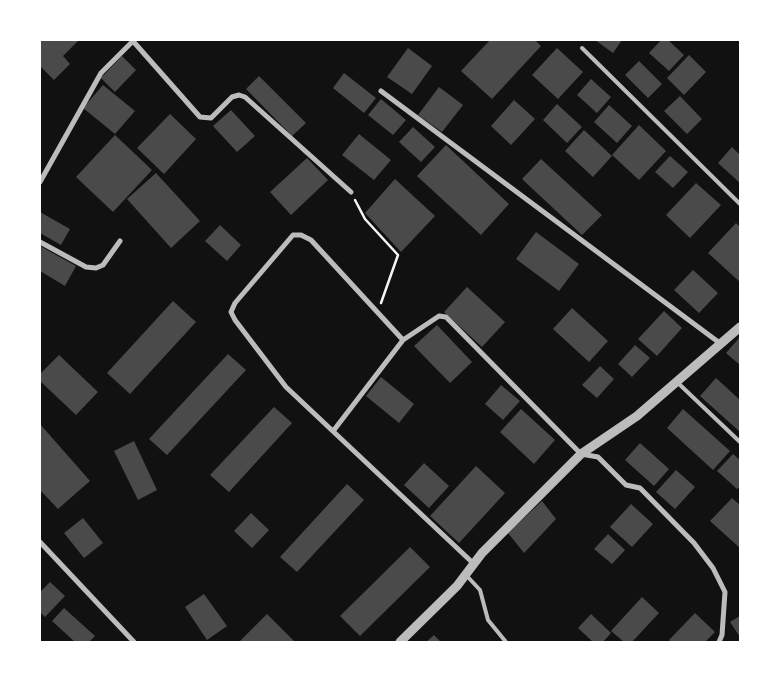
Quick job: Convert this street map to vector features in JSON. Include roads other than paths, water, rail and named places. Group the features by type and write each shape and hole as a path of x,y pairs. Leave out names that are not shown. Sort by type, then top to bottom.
{"street":[{"path":"40,182 101,72 133,40 200,117 211,118 232,97 239,95 245,97 351,192"},
{"path":"381,91 721,344"},
{"path":"403,340 377,314 311,240 301,234 293,235 235,303 232,312 235,320 286,387 334,430 474,564"},
{"path":"40,242 86,267 96,268 103,265 120,241"},
{"path":"334,430 403,340 439,316 446,317 581,454 598,457 626,485 640,488 694,543 713,568 725,592 722,635 719,642"},
{"path":"400,642 458,586 474,564 581,454 637,416 678,383 740,327"},
{"path":"40,542 134,642"}],"lane":[{"path":"582,48 740,204"},
{"path":"678,383 740,442"},
{"path":"466,575 480,590 488,620 506,642"}]}
